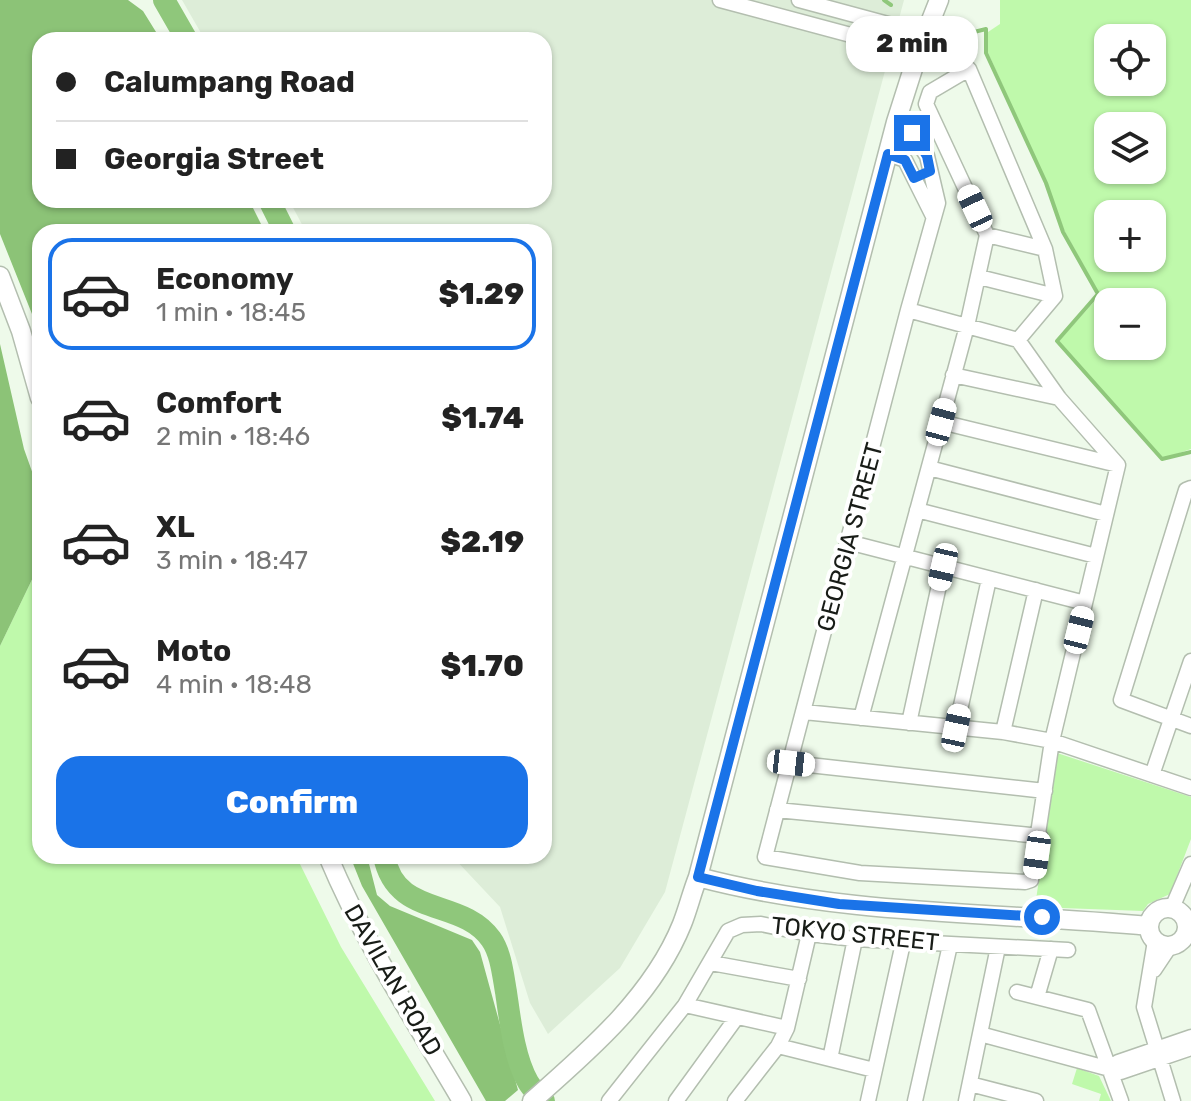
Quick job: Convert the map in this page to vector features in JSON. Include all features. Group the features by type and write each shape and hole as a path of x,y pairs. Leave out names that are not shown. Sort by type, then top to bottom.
{"main road":[{"path":"532,1101 609,1030 637,998 681,926 698,877 896,122 939,0"},
{"path":"0,276 32,370"},
{"name":"DAVILAN ROAD","path":"332,864 377,956 462,1101"},
{"path":"698,877 757,891 845,905 1176,930"}],"street":[{"path":"720,0 918,53"},
{"path":"799,0 925,34"},
{"path":"861,718 967,326 987,235 926,104 930,92 969,69 1045,249 1055,296"},
{"name":"GEORGIA STREET","path":"896,122 912,133 921,146 938,203 765,857 860,873 1025,882 1034,875 1040,836"},
{"path":"888,154 905,160 933,216"},
{"path":"916,184 932,176"},
{"path":"987,235 1045,249"},
{"path":"979,277 1055,296"},
{"path":"1018,340 1055,296"},
{"path":"908,310 1018,340 1059,398 1118,465"},
{"path":"953,375 1059,398"},
{"path":"941,422 1118,465"},
{"path":"777,810 1040,836 1052,741 1118,465"},
{"path":"929,468 1106,514"},
{"path":"1188,489 1121,700 1191,726"},
{"path":"917,510 1096,556"},
{"path":"848,542 1085,603"},
{"path":"909,723 943,567"},
{"path":"956,728 989,579"},
{"path":"1003,732 1036,590"},
{"path":"1152,775 1191,661"},
{"path":"804,712 1003,732 1052,741 1191,788"},
{"path":"791,763 1045,791"},
{"path":"1176,930 1191,864"},
{"path":"1173,1101 1144,1007 1149,977 1176,930 1191,884"},
{"name":"TOKYO STREET","path":"609,1101 685,1005 728,931 742,925 761,924 809,934 903,943 1068,950"},
{"path":"735,1101 778,1046 787,1028 809,934"},
{"path":"830,1059 855,939"},
{"path":"868,1101 903,943"},
{"path":"915,1101 950,945"},
{"path":"966,1101 998,947"},
{"path":"1037,997 1051,949"},
{"path":"711,963 799,979"},
{"path":"1017,992 1088,1010 1121,1101"},
{"path":"685,1005 787,1028"},
{"path":"676,1101 737,1017"},
{"path":"980,1034 1110,1068"},
{"path":"1157,1054 1191,1037"},
{"path":"778,1046 874,1070"},
{"path":"1110,1068 1118,1062 1191,1048"},
{"path":"970,1084 1036,1101"}],"shaded area":[{"path":"182,0 904,0 665,892 620,968 548,1034 530,1003 500,907 460,864 552,864 552,224 302,224 293,208 552,208 552,32 200,32"}],"green space":[{"path":"0,0 128,0 143,11 156,32 32,32 32,208 253,208 261,224 32,224 32,314 0,234"},
{"path":"1000,0 1191,0 1191,449 1162,459 1059,341 1094,302 1094,360 1166,360 1166,288 1096,288 1064,230 1047,184 988,53 988,32 1000,24"},
{"path":"0,344 32,472 32,580 0,646"},
{"path":"32,580 32,864 300,864 341,947 435,1101 0,1101 0,646"},
{"path":"1057,753 1191,797 1191,839 1170,894 1148,904 1143,911 1035,907"},
{"path":"353,864 369,864 377,895 390,906 472,940 480,952 518,1090 505,1101 486,1101 362,886"},
{"path":"1077,1068 1099,1076 1111,1101 1099,1101 1101,1094 1072,1084"}],"waterway":[{"path":"164,0 182,32"},
{"path":"884,0 891,5"},
{"path":"943,30 958,36 986,29 986,53 1046,183 1063,232 1098,294 1057,341 1162,459 1191,452"},
{"path":"273,208 281,224"},
{"path":"387,864 391,876 402,890 415,899 463,917 491,939 501,964 519,1062 528,1082 544,1101"}],"route":[{"path":"912,133 927,156 930,171 914,178 905,160 888,154 698,877 757,891 856,906 1042,917"}]}
